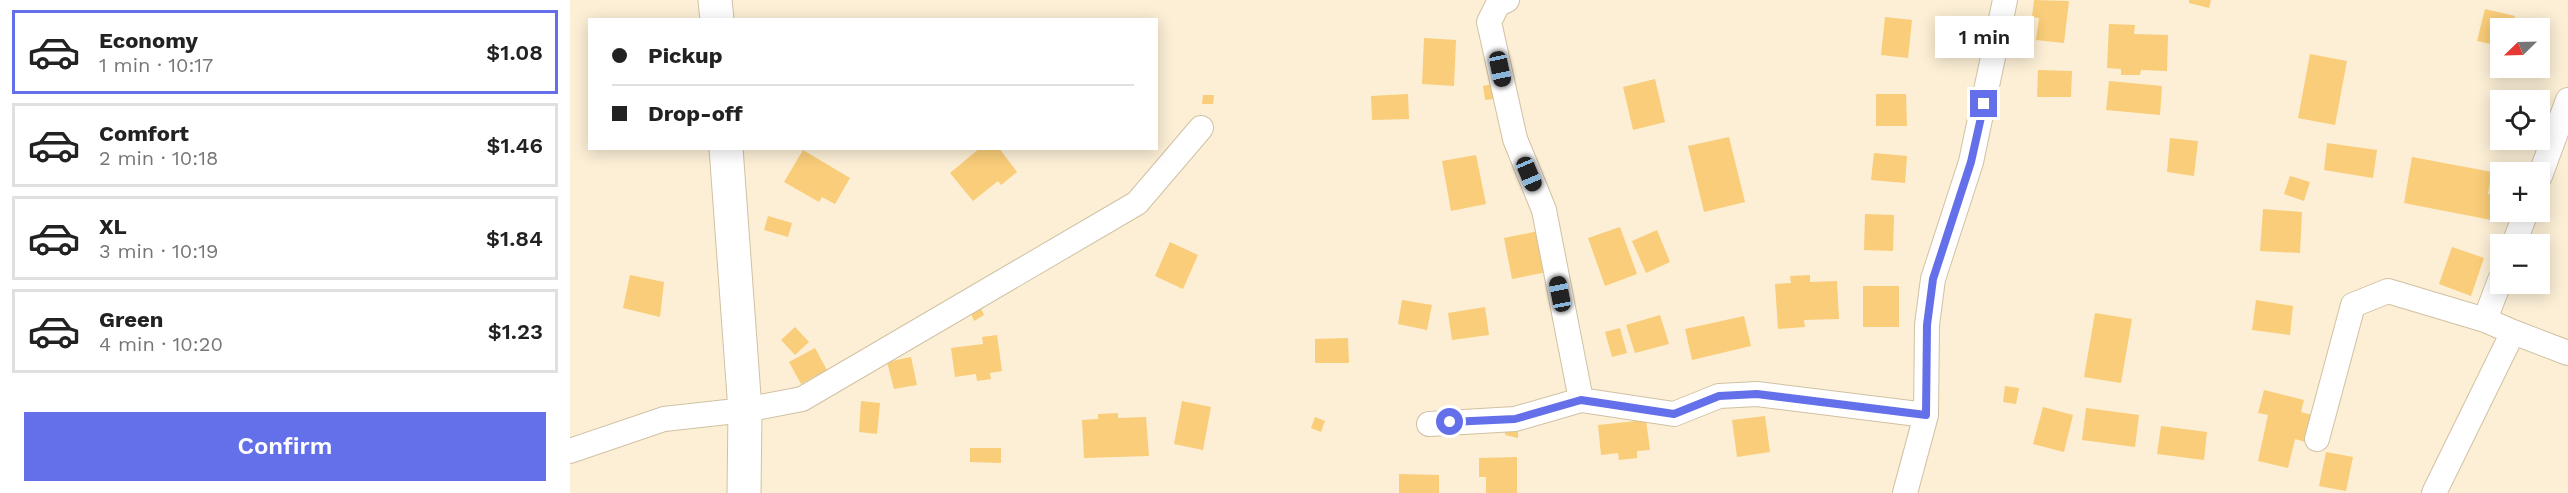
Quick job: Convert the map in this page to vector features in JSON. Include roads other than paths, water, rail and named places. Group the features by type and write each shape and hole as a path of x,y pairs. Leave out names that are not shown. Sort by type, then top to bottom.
{"street":[{"path":"716,0 717,18"},
{"path":"1507,0 1498,4 1489,22 1515,139 1544,210 1581,400"},
{"path":"1905,493 1926,415 1927,325 1933,279 1971,162 2005,0"},
{"path":"2545,162 2568,100"},
{"path":"570,451 664,419 745,410 802,399 1137,203 1201,128"},
{"path":"726,150 745,410 744,493"},
{"path":"2317,439 2353,305 2388,291 2485,320 2568,353"},
{"path":"2485,320 2495,294"},
{"path":"2434,493 2512,332"},
{"path":"1429,424 1515,419 1581,400 1674,414 1719,396 1757,394 1926,415"}]}
